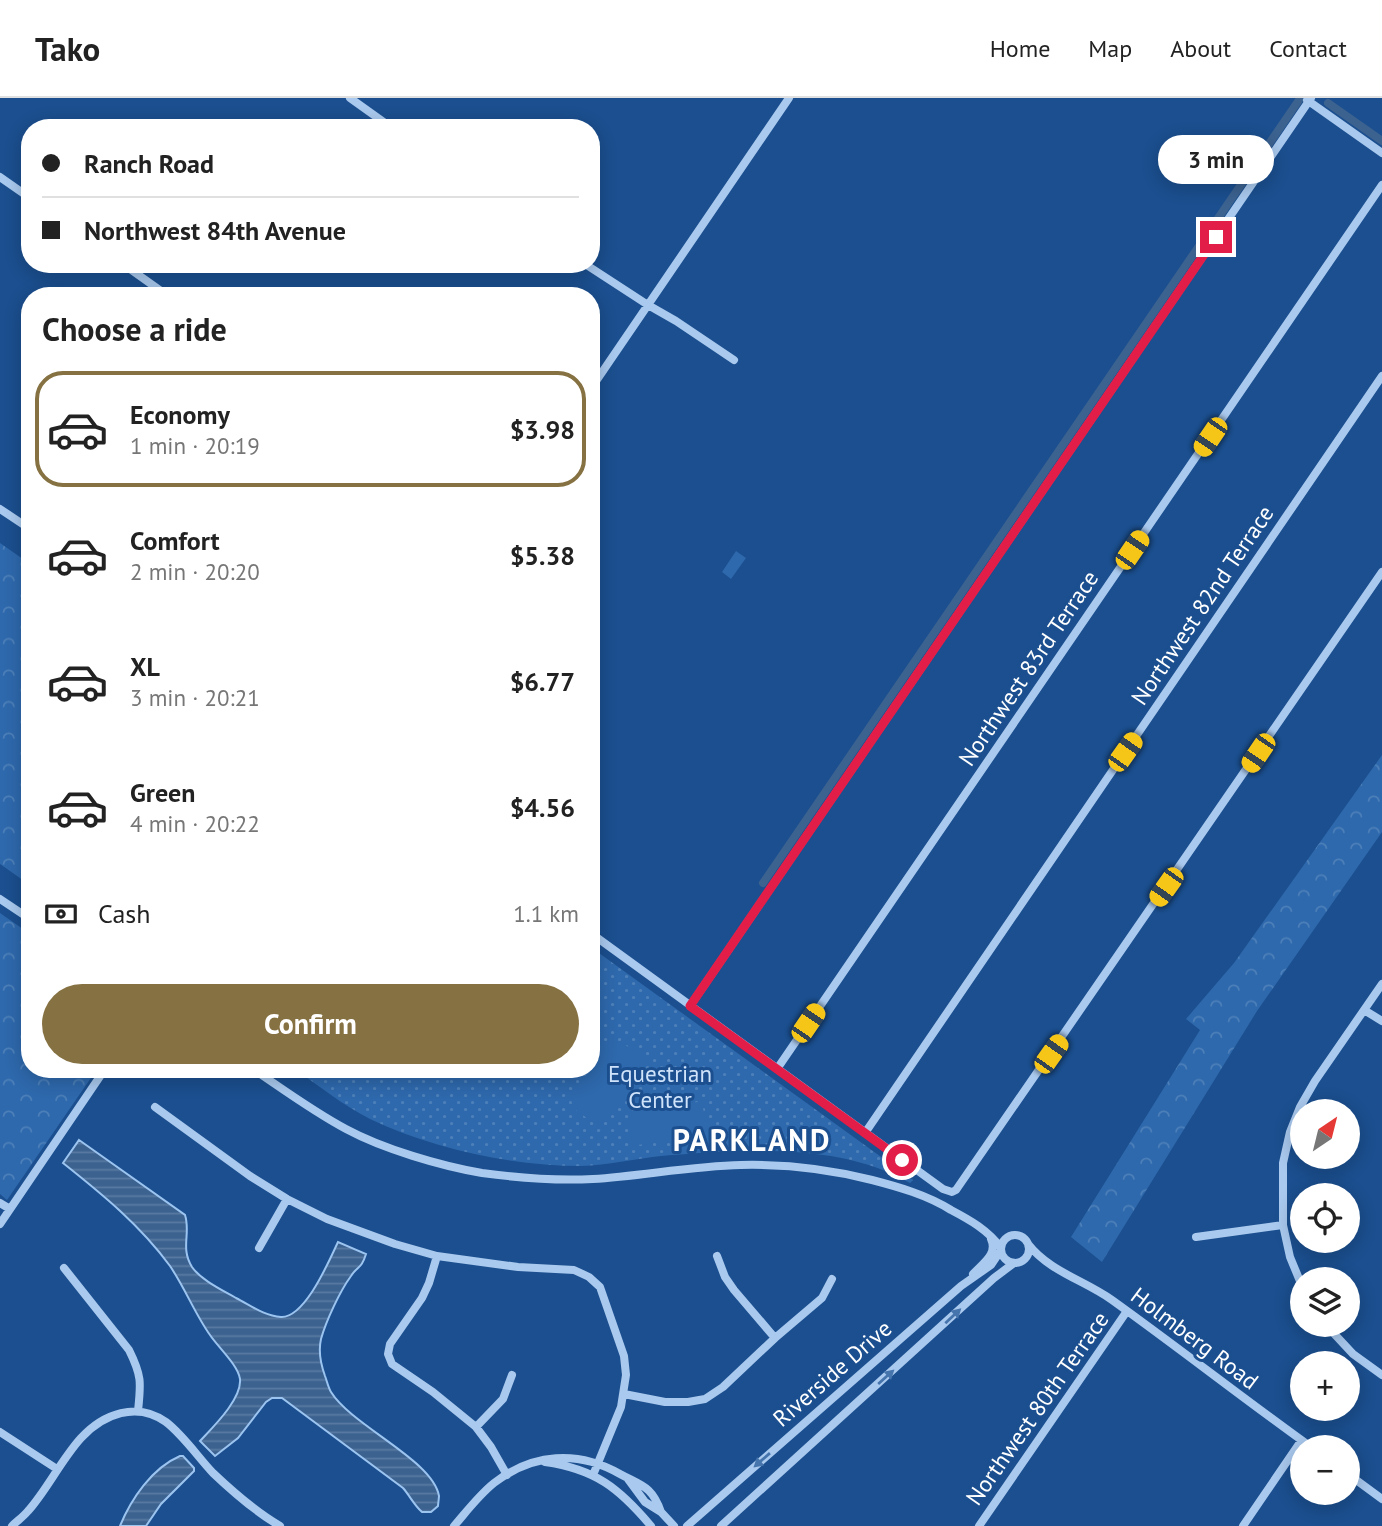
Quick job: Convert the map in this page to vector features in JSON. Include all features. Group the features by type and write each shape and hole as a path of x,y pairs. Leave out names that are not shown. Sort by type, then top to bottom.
{"street":[{"path":"350,98 379,119"},
{"path":"600,375 789,98"},
{"path":"690,1006 1308,99 1382,153"},
{"path":"0,177 21,192"},
{"name":"Northwest 83rd Terrace","path":"777,1069 1382,185"},
{"path":"136,273 155,287"},
{"path":"599,273 734,360"},
{"name":"Northwest 82nd Terrace","path":"865,1133 1382,376"},
{"path":"0,509 21,524"},
{"path":"600,940 943,1189 953,1192 959,1188 1382,572"},
{"path":"0,899 21,913"},
{"path":"1294,1267 1283,1225 1283,1163 1290,1132 1315,1081 1382,984"},
{"path":"1364,1010 1382,1021"},
{"path":"0,1224 99,1078"},
{"path":"266,1078 349,1131 387,1147 480,1172 564,1180 739,1165 804,1168 852,1175 913,1192 948,1208 985,1230 1001,1249"},
{"path":"155,1107 250,1176 327,1219 437,1256 518,1267 574,1270 589,1277 600,1287 624,1356 626,1375 621,1407 593,1475"},
{"path":"259,1248 287,1199"},
{"path":"0,1203 10,1209"},
{"path":"1196,1237 1283,1225"},
{"path":"985,1230 1012,1235 1022,1237 1028,1244 1028,1256 1018,1262 1003,1258 1003,1241 1012,1235"},
{"path":"961,1286 992,1254 993,1244 985,1230"},
{"name":"Holmberg Road","path":"1028,1244 1052,1267 1094,1289 1127,1311 1293,1435"},
{"name":"Riverside Drive","path":"687,1526 961,1286 991,1265 1001,1249"},
{"path":"437,1256 422,1298 390,1344 388,1354 392,1364 433,1392 475,1427 491,1447 507,1475"},
{"path":"718,1256 724,1277 775,1338"},
{"name":"Riverside Drive","path":"721,1526 994,1278 1018,1262"},
{"name":"Holmberg Road","path":"1018,1262 1052,1267"},
{"path":"64,1268 129,1350 137,1364 141,1382 138,1411"},
{"path":"624,1394 665,1402 705,1399 723,1387 822,1298 832,1279"},
{"name":"Northwest 80th Terrace","path":"979,1526 1127,1311"},
{"path":"1337,1337 1353,1354 1382,1376"},
{"path":"475,1427 503,1399 512,1376"},
{"path":"12,1526 29,1510 81,1437 107,1417 138,1411 157,1416 168,1423 213,1473 274,1525"},
{"path":"0,1432 57,1469"},
{"path":"454,1526 494,1483 535,1461 562,1457 598,1462 641,1483 657,1500 661,1512"},
{"path":"1243,1526 1290,1457"},
{"path":"535,1461 563,1465 593,1475 626,1500 651,1526"},
{"path":"628,1478 645,1502 661,1512 674,1526"},
{"path":"1360,1483 1382,1499"},
{"path":"626,1500 636,1490"}],"green space":[{"path":"0,543 21,558 21,879 0,864"},
{"path":"736,551 746,558 731,579 722,572"},
{"path":"1382,755 1382,832 1257,1011 1102,1262 1071,1237 1200,1030 1186,1019 1234,963"},
{"path":"0,913 21,928 21,1078 91,1078 7,1200 0,1194"},
{"name":"Equestrian Center","path":"600,954 913,1180 910,1183 853,1160 789,1152 691,1153 581,1166 528,1163 473,1154 420,1139 370,1119 308,1078 600,1078"},
{"path":"621,1042 643,1057 644,1068 605,1121 594,1123 573,1108 571,1098 586,1078 600,1078 600,1058 611,1043"},
{"path":"698,1102 703,1107 706,1132 701,1137 637,1145 632,1140 629,1115 634,1110"}],"shaded area":[{"path":"79,1140 185,1215 186,1247 192,1267 212,1284 263,1312 281,1317 290,1315 299,1308 315,1287 338,1242 366,1254 363,1263 342,1290 326,1324 320,1344 322,1367 330,1390 341,1405 423,1469 439,1496 438,1506 431,1512 422,1512 403,1488 282,1398 272,1398 266,1402 238,1438 215,1456 200,1441 232,1404 239,1387 238,1374 158,1251 120,1211 63,1163"},
{"path":"183,1456 194,1471 161,1504 146,1526 120,1526 144,1485 160,1468"}],"waterway":[{"path":"763,883 1299,100"},
{"path":"1328,103 1382,141"}],"district":[{"name":"PARKLAND","path":"752,1139"}],"route":[{"path":"902,1160 690,1006 1216,237"}]}
